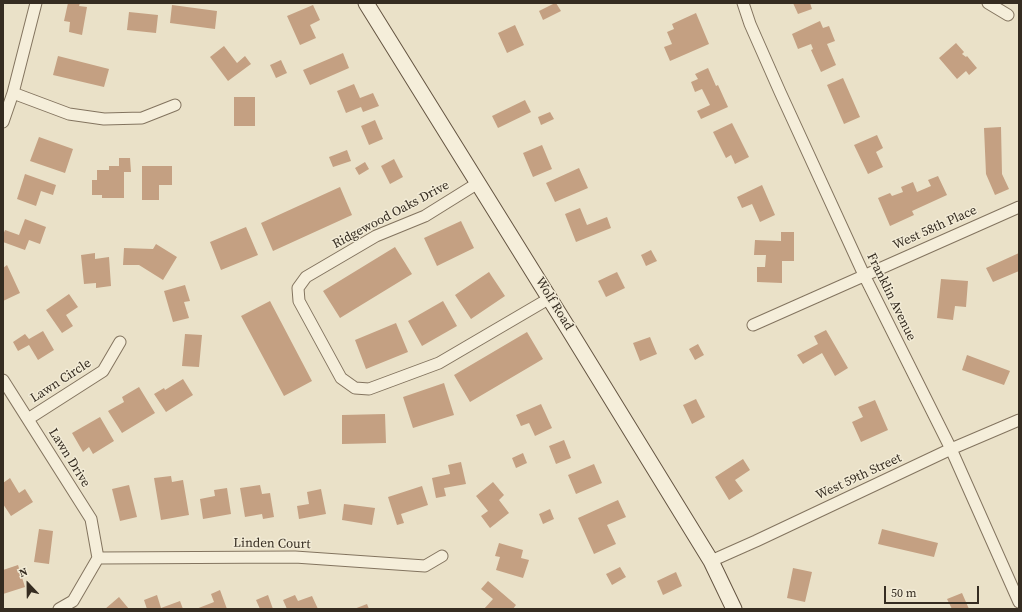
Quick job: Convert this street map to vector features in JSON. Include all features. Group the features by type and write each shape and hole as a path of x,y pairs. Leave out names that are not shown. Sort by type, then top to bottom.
{"main road":[{"name":"Wolf Road","path":"366,3 550,298 711,561 734,609"}],"street":[{"path":"3,122 13,93 36,3"},
{"name":"Franklin Avenue","path":"743,3 750,24 780,92 864,275 951,448 1019,602"},
{"path":"988,3 1008,15"},
{"path":"13,93 69,114 104,119 142,118 175,104"},
{"name":"Ridgewood Oaks Drive","path":"478,183 425,216 376,236 306,277 298,288 299,301 341,378 354,388 369,389 439,363 550,298"},
{"name":"West 58th Place","path":"753,324 1019,207"},
{"name":"Lawn Circle","path":"28,419 103,371 120,342"},
{"name":"Lawn Drive","path":"3,380 91,520 98,558"},
{"name":"West 59th Street","path":"711,561 951,448 1019,420"},
{"name":"Linden Court","path":"98,558 295,557 425,566 442,556"},
{"path":"59,609 73,601 98,558"}],"building":[{"path":"68,3 80,3 79,6 87,7 82,35 69,32 70,22 64,21"},
{"path":"555,3 561,11 543,20 539,11"},
{"path":"793,3 810,3 812,9 798,14"},
{"path":"172,5 217,11 215,29 170,23"},
{"path":"313,5 320,20 310,25 316,38 300,45 287,16"},
{"path":"129,12 158,15 156,33 127,30"},
{"path":"696,13 709,44 670,61 664,47 672,44 667,32 674,29 672,24"},
{"path":"820,21 823,28 829,26 835,41 827,44 836,65 821,72 811,50 813,49 811,44 798,49 792,34"},
{"path":"515,25 524,45 507,53 498,33"},
{"path":"956,43 964,52 962,54 966,57 967,56 977,68 969,75 966,71 957,79 939,58"},
{"path":"224,46 237,63 245,56 251,64 228,81 210,57"},
{"path":"343,53 349,68 310,85 303,70"},
{"path":"58,56 109,69 104,87 53,75"},
{"path":"281,60 287,73 276,78 270,65"},
{"path":"708,68 728,107 701,119 697,111 710,105 702,89 695,92 691,82 698,79 695,74"},
{"path":"843,78 860,117 844,124 827,85"},
{"path":"354,84 360,98 373,93 379,106 363,112 361,107 346,113 337,91"},
{"path":"234,97 255,97 255,126 234,126"},
{"path":"525,100 531,112 498,128 492,116"},
{"path":"550,112 554,119 541,125 538,117"},
{"path":"375,120 383,139 369,145 361,126"},
{"path":"732,123 749,157 735,164 731,155 726,158 713,132"},
{"path":"1001,127 1002,174 1009,189 995,195 986,174 984,128"},
{"path":"877,135 883,148 876,152 883,167 868,174 854,145"},
{"path":"39,137 73,149 65,173 30,161"},
{"path":"542,145 552,169 533,177 523,153"},
{"path":"347,150 351,161 333,167 329,157"},
{"path":"119,158 130,158 131,172 124,172 124,198 102,198 102,195 92,195 92,180 97,180 97,170 109,170 109,166 119,166"},
{"path":"394,159 403,177 390,184 381,166"},
{"path":"365,162 369,169 359,175 355,168"},
{"path":"142,166 172,166 172,185 159,185 159,200 142,200"},
{"path":"579,168 588,188 555,202 546,183"},
{"path":"25,174 56,185 53,195 41,191 36,206 17,199"},
{"path":"938,176 947,195 912,211 914,215 890,226 878,198 890,193 892,196 903,192 901,187 913,182 917,192 931,186 928,180"},
{"path":"762,185 775,215 760,222 752,204 742,208 737,197"},
{"path":"340,187 352,215 273,251 261,223"},
{"path":"580,208 587,225 607,217 611,228 576,242 565,214"},
{"path":"25,219 46,227 40,244 29,240 25,250 3,242 5,230 19,235"},
{"path":"461,221 474,248 437,266 424,238"},
{"path":"246,227 258,255 221,270 210,242"},
{"path":"781,232 794,232 794,261 782,261 782,283 757,282 757,267 765,267 766,255 754,255 755,240 781,241"},
{"path":"156,244 177,257 163,280 139,265 123,265 124,248 153,249"},
{"path":"395,247 412,274 340,318 323,291"},
{"path":"651,250 657,261 646,266 641,255"},
{"path":"95,253 95,259 109,257 111,286 96,288 96,283 84,284 81,255"},
{"path":"1019,253 1019,271 993,282 986,268"},
{"path":"7,265 20,293 3,301 3,268"},
{"path":"489,272 505,296 471,319 455,295"},
{"path":"617,272 625,288 606,297 598,281"},
{"path":"941,279 968,281 966,307 955,306 953,320 937,318"},
{"path":"185,285 190,301 184,302 189,318 173,322 164,291"},
{"path":"69,294 78,307 66,315 73,326 62,333 46,310"},
{"path":"270,301 312,381 284,396 241,316"},
{"path":"443,301 457,326 422,346 408,321"},
{"path":"396,323 408,352 366,369 355,340"},
{"path":"826,330 848,368 835,376 822,353 803,364 797,355 818,344 814,336"},
{"path":"43,331 54,350 38,360 29,345 18,351 13,342 25,334 29,339"},
{"path":"527,332 543,359 470,402 454,375"},
{"path":"185,334 202,335 199,367 182,366"},
{"path":"650,337 657,354 640,361 633,343"},
{"path":"698,344 704,355 695,360 689,349"},
{"path":"967,355 1010,371 1004,385 962,370"},
{"path":"183,379 193,395 166,412 154,394 164,388 165,390"},
{"path":"444,383 454,415 413,428 403,397"},
{"path":"139,387 155,413 122,433 108,411 124,402 122,397"},
{"path":"696,399 705,417 692,424 683,405"},
{"path":"875,400 888,430 861,442 852,422 863,417 858,407"},
{"path":"541,404 552,428 535,436 529,423 521,426 516,415"},
{"path":"385,414 386,443 342,444 342,415"},
{"path":"100,417 114,441 93,454 89,447 83,452 72,433"},
{"path":"564,440 571,458 556,464 549,446"},
{"path":"523,453 527,463 516,468 512,458"},
{"path":"743,459 750,470 735,480 743,491 729,500 715,477"},
{"path":"461,462 466,484 444,488 446,496 436,498 432,478 450,474 448,465"},
{"path":"594,464 602,483 576,494 568,475"},
{"path":"171,476 172,482 183,480 189,515 161,520 154,478"},
{"path":"10,478 19,493 25,489 33,502 11,516 3,504 3,483"},
{"path":"493,482 504,495 499,500 509,513 490,528 481,516 488,511 476,496"},
{"path":"129,485 137,517 120,521 112,489"},
{"path":"260,485 262,494 270,493 274,517 263,519 262,514 245,517 240,488"},
{"path":"422,486 428,505 401,514 404,523 397,525 388,497"},
{"path":"227,488 231,514 203,519 200,499 215,496 214,490"},
{"path":"321,489 326,514 299,519 297,506 309,504 307,492"},
{"path":"618,500 626,517 607,525 616,544 594,554 578,518"},
{"path":"344,504 375,508 372,525 342,520"},
{"path":"550,509 554,519 543,524 539,514"},
{"path":"39,529 53,531 49,564 34,562"},
{"path":"882,529 938,543 934,557 878,544"},
{"path":"499,543 523,550 521,558 529,560 523,578 496,570 500,557 495,556"},
{"path":"18,565 25,587 3,594 3,570"},
{"path":"620,567 626,577 612,585 606,574"},
{"path":"793,568 812,572 805,602 787,598"},
{"path":"676,572 682,586 663,595 657,581"},
{"path":"488,581 516,605 513,609 484,609 493,599 481,589"},
{"path":"220,590 227,609 196,609 214,602 211,594"},
{"path":"962,593 969,609 952,609 947,599"},
{"path":"157,595 161,608 180,601 183,609 147,609 144,600"},
{"path":"268,595 273,609 260,609 256,600"},
{"path":"295,595 298,601 312,596 318,609 287,609 283,600"},
{"path":"119,597 129,609 105,609"},
{"path":"367,604 369,609 354,609"}]}
